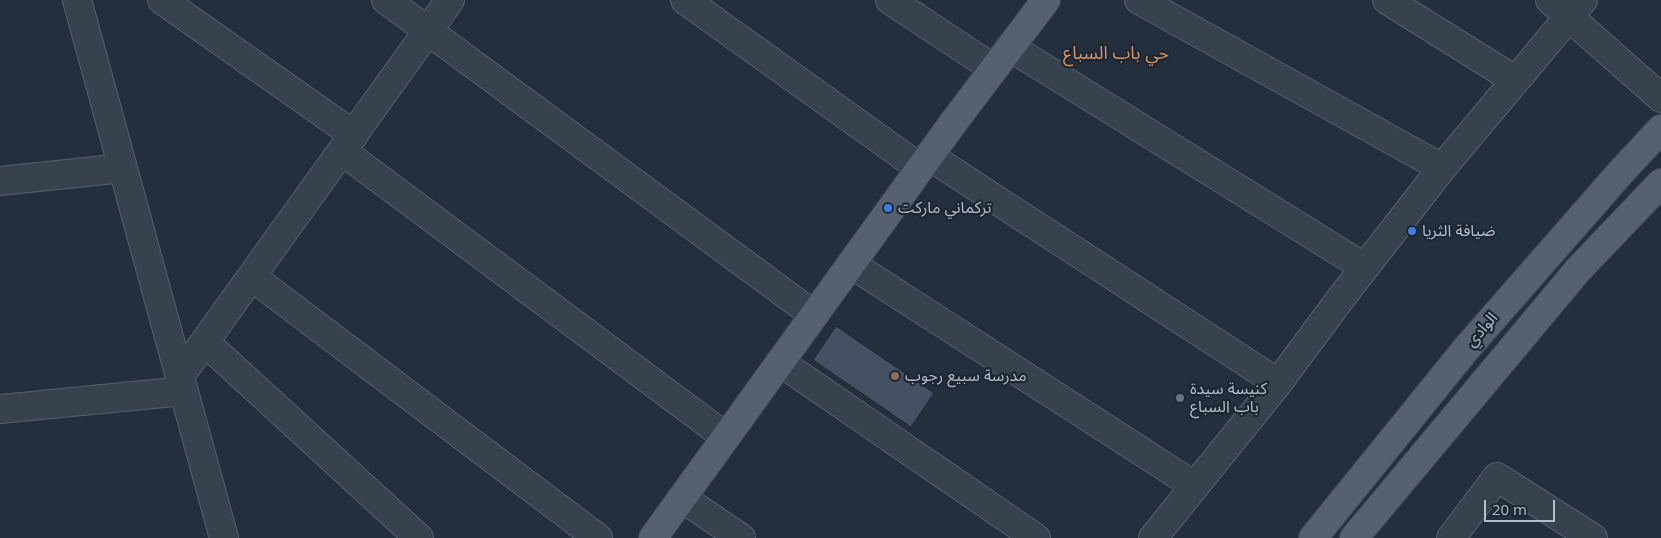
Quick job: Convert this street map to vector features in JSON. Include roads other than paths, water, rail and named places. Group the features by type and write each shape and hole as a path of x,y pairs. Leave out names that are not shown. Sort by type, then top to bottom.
{"main road":[{"path":"654,538 925,162 1046,0"},
{"name":"الوادي","path":"1313,538 1466,349 1661,129"},
{"path":"1354,538 1578,270 1661,183"}],"street":[{"path":"77,0 224,538"},
{"path":"162,0 726,437"},
{"path":"386,0 814,315"},
{"path":"182,384 205,342 450,0"},
{"path":"685,0 925,162 1278,383"},
{"path":"890,0 994,69"},
{"path":"1139,0 1442,168"},
{"path":"1387,0 1515,80"},
{"path":"1153,538 1278,383 1442,168 1515,80 1567,5 1661,98"},
{"path":"1010,47 1364,268"},
{"path":"0,180 123,168"},
{"path":"851,264 1195,486"},
{"path":"252,277 598,538"},
{"path":"205,342 418,538"},
{"path":"780,362 1036,538"},
{"path":"0,409 182,384"},
{"path":"1451,538 1497,477 1594,538"},
{"path":"682,498 741,538"}],"place":[{"name":"تركماني ماركت","path":"888,208"},
{"name":"ضيافة الثريا","path":"1412,231"},
{"name":"مدرسة سبيع رجوب","path":"895,376"},
{"name":"كنيسة سيدة باب السباع","path":"1180,398"}],"district":[{"name":"حي باب السباع","path":"1116,54"}]}
